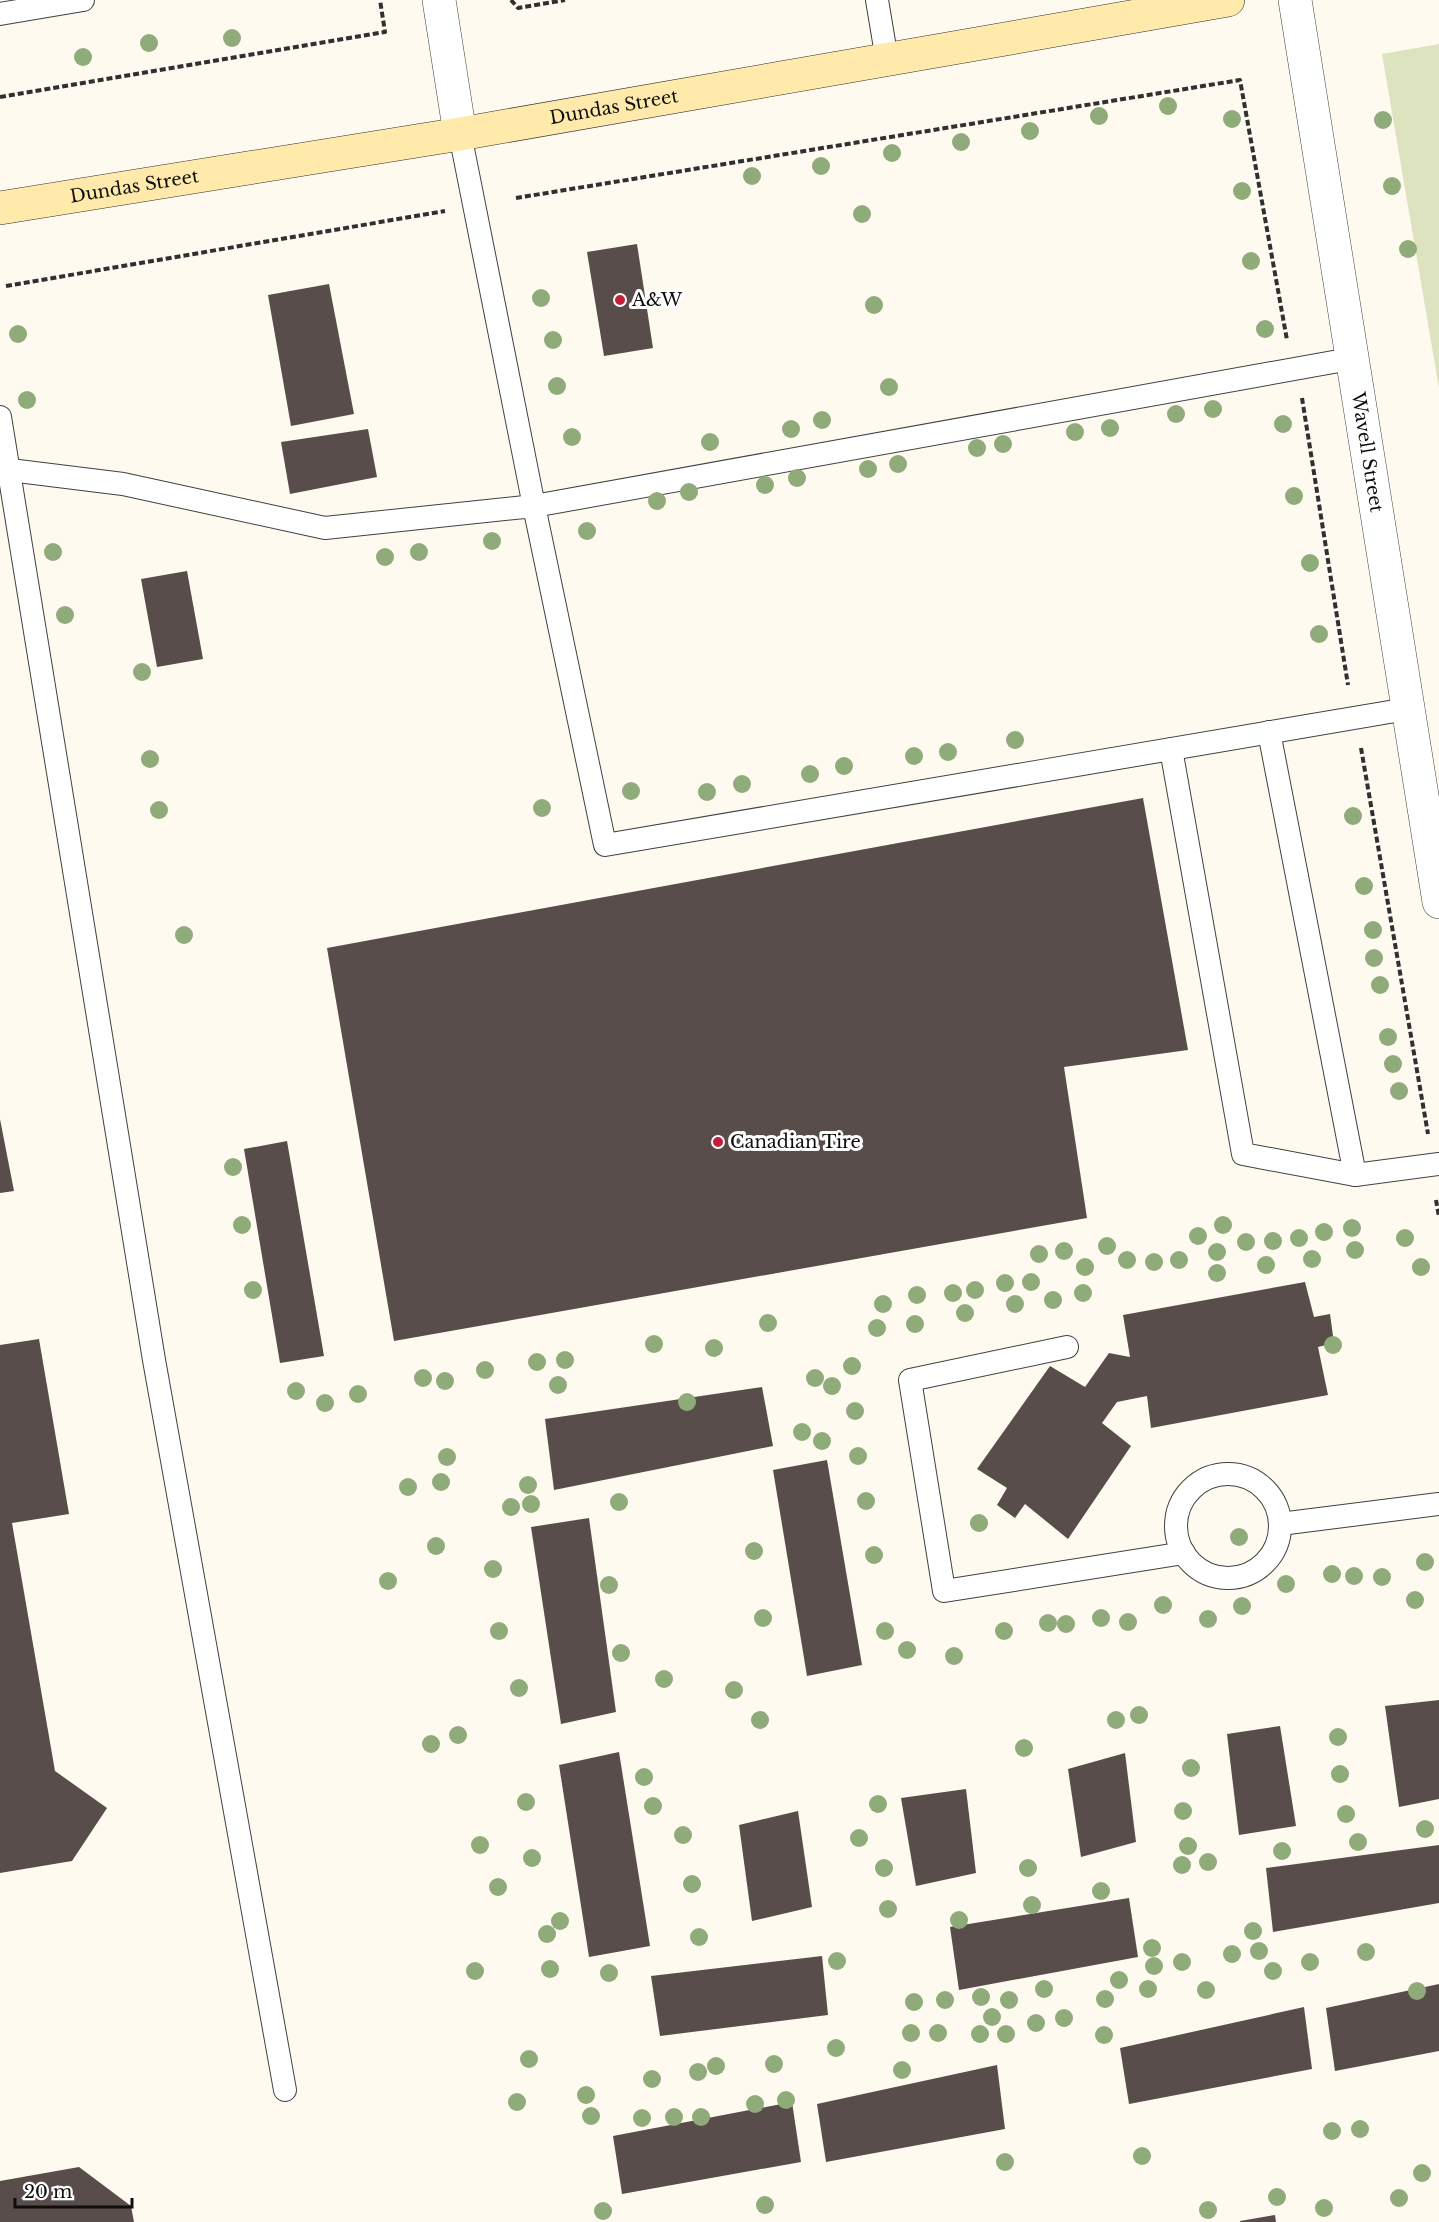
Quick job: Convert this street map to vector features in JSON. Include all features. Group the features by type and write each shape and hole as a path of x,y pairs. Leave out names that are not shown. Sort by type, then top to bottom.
{"main road":[{"name":"Dundas Street","path":"0,208 460,134 1228,0"}],"street":[{"path":"438,0 460,134"},
{"name":"Wavell Street","path":"1295,0 1350,359 1439,902"}],"lane":[{"path":"0,14 83,0"},
{"path":"877,0 887,60"},
{"path":"460,134 534,506 605,845 1407,709"},
{"path":"5,471 123,484 325,528 534,506 1350,359"},
{"path":"0,417 5,471 154,1360 285,2090"},
{"path":"1269,732 1354,1175"},
{"path":"1171,749 1243,1154 1354,1175 1439,1164"},
{"path":"1068,1347 910,1380 944,1591 1184,1553"},
{"path":"1232,1473 1248,1477 1262,1486 1273,1499 1280,1524 1276,1547 1266,1562 1251,1572 1235,1578 1217,1577 1201,1570 1178,1544 1175,1526 1178,1509 1186,1494 1199,1482 1215,1475 1232,1473"},
{"path":"1280,1524 1439,1503"}],"path":[{"path":"0,97 385,32 380,0"},
{"path":"511,0 518,8 565,0"},
{"path":"516,198 1240,80 1289,347"},
{"path":"6,286 451,210"},
{"path":"1301,389 1348,685"},
{"path":"1359,740 1428,1138"},
{"path":"1436,1200 1439,1217"}],"green space":[{"path":"1439,44 1439,388 1382,54"}],"building":[{"name":"A&W","path":"637,244 653,348 604,356 587,252"},
{"path":"329,284 354,414 291,426 268,295"},
{"path":"368,429 377,477 290,494 281,442"},
{"path":"187,571 203,659 157,667 141,579"},
{"name":"Canadian Tire","path":"1143,798 1188,1050 1064,1067 1087,1218 394,1341 327,948"},
{"path":"0,1119 14,1191 0,1193"},
{"path":"287,1141 324,1356 280,1363 244,1149"},
{"path":"1305,1282 1314,1317 1330,1314 1334,1343 1318,1347 1328,1395 1151,1428 1147,1396 1117,1402 1102,1423 1131,1446 1068,1539 1025,1504 1015,1518 997,1505 1007,1488 977,1469 1050,1366 1085,1387 1109,1353 1130,1357 1123,1315"},
{"path":"39,1339 69,1514 12,1523 55,1771 107,1808 72,1861 0,1873 0,1345"},
{"path":"762,1387 773,1446 554,1490 545,1419"},
{"path":"827,1460 862,1665 807,1676 773,1470"},
{"path":"589,1518 616,1712 561,1724 531,1527"},
{"path":"1439,1700 1439,1799 1399,1807 1385,1706"},
{"path":"1280,1726 1296,1826 1239,1835 1227,1734"},
{"path":"619,1752 650,1946 589,1957 559,1765"},
{"path":"1125,1753 1136,1842 1081,1857 1068,1769"},
{"path":"966,1789 976,1873 916,1886 901,1798"},
{"path":"798,1811 812,1907 752,1921 739,1825"},
{"path":"1439,1845 1439,1903 1273,1932 1266,1868"},
{"path":"1129,1898 1138,1957 959,1990 950,1927"},
{"path":"822,1956 828,2015 660,2036 651,1976"},
{"path":"1439,1984 1439,2051 1335,2071 1326,2008"},
{"path":"1304,2007 1312,2069 1129,2104 1120,2048"},
{"path":"997,2065 1005,2129 826,2162 817,2104"},
{"path":"792,2102 801,2162 622,2194 613,2136"},
{"path":"79,2167 131,2206 134,2222 0,2222 0,2181"},
{"path":"1275,2215 1276,2222 1240,2222 1240,2221"}],"place":[{"name":"A&W","path":"620,300"},
{"name":"Canadian Tire","path":"718,1142"}]}
